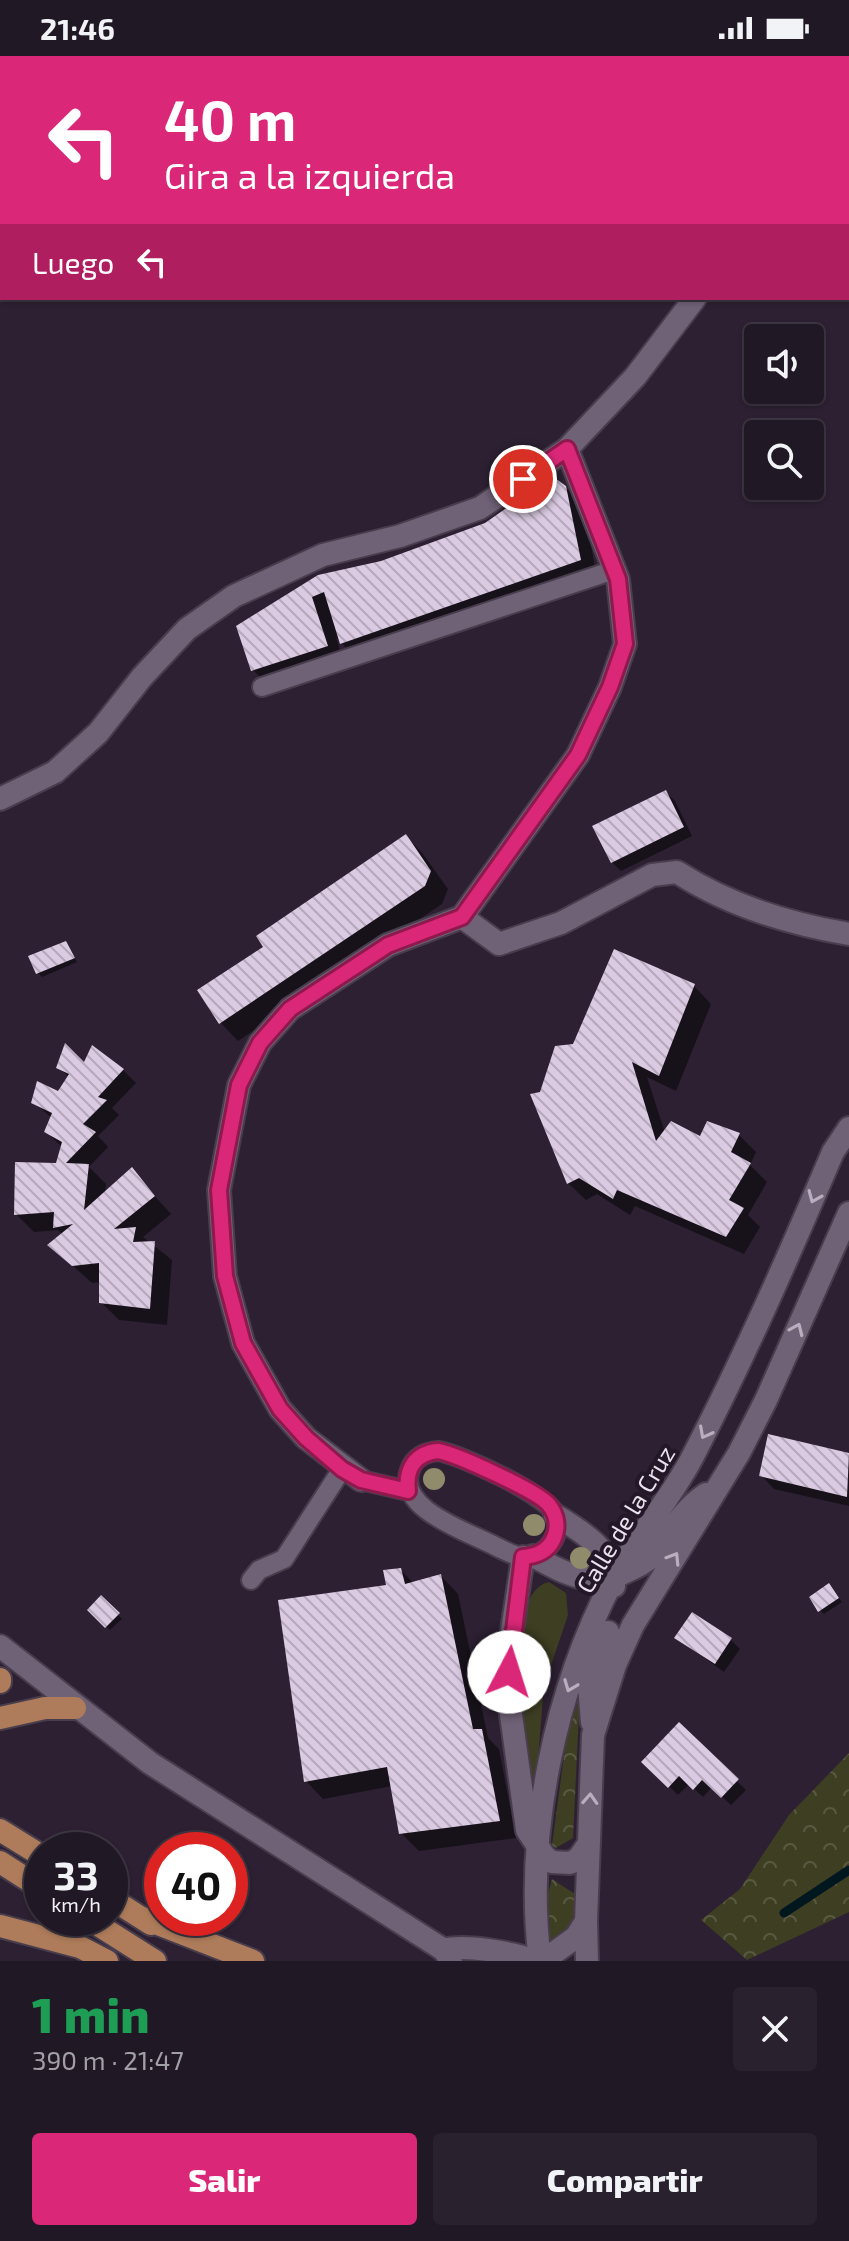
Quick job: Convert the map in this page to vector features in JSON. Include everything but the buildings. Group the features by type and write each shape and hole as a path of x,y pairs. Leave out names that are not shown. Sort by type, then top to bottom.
{"main road":[{"path":"0,1718 45,1708 75,1708"},
{"path":"0,1830 24,1845"},
{"path":"0,1862 24,1877"},
{"path":"128,1909 209,1961"},
{"path":"140,1917 253,1961"},
{"path":"0,1926 80,1947 107,1961"},
{"path":"115,1936 155,1961"}],"street":[{"path":"0,799 55,772 98,733 142,677 187,629 234,596 323,555 400,536 480,508 567,449 635,377 693,300"},
{"path":"352,1474 306,1438 280,1409 243,1343 225,1276 219,1190 239,1085 260,1043 290,1009 388,945 462,917 578,755 610,687 625,644 614,570 567,449"},
{"path":"462,917 499,944 561,923 652,875 677,872 698,886 767,914 849,934"},
{"name":"Calle de la Cruz","path":"540,1961 535,1899 539,1850 553,1740 563,1704 615,1578 700,1443 749,1349 833,1152 849,1128"},
{"path":"593,1735 615,1665 633,1625 719,1485 766,1400 849,1213"},
{"path":"588,1845 584,1853 570,1863 552,1862 539,1850 527,1830 508,1693 509,1651 528,1557 571,1577 593,1582 615,1578 655,1553 691,1504 719,1485"},
{"path":"555,1515 598,1545 615,1578 611,1625 589,1686 593,1735 587,1961"},
{"path":"0,1646 75,1708 150,1763 448,1956 458,1946 540,1961 576,1937 586,1921"}],"lane":[{"path":"262,687 614,570"},
{"path":"438,1451 542,1498 555,1515 555,1536 543,1552 528,1557 420,1506 408,1491 407,1481 413,1463 429,1452 438,1451"},
{"path":"251,1580 259,1570 284,1559 352,1474 408,1491"}],"green space":[{"path":"549,1582 566,1593 568,1615 544,1686 535,1795 530,1795 521,1714 520,1644 524,1614 534,1592"},
{"path":"580,1693 573,1838 556,1848 552,1845 566,1741"},
{"path":"849,1753 849,1912 747,1960 701,1920 740,1889 789,1815"},
{"path":"552,1879 575,1894 574,1922 555,1940 550,1939 548,1894"}],"waterway":[{"path":"784,1913 849,1870"}],"route":[{"path":"509,1672 509,1651 523,1557 543,1552 555,1536 557,1525 550,1506 542,1498 448,1452 429,1452 420,1456 409,1472 408,1491 361,1480 342,1469 306,1438 280,1409 243,1343 225,1276 219,1190 239,1085 260,1043 290,1009 388,945 462,917 507,859 578,755 610,687 625,644 618,579 567,449 523,479"}]}
